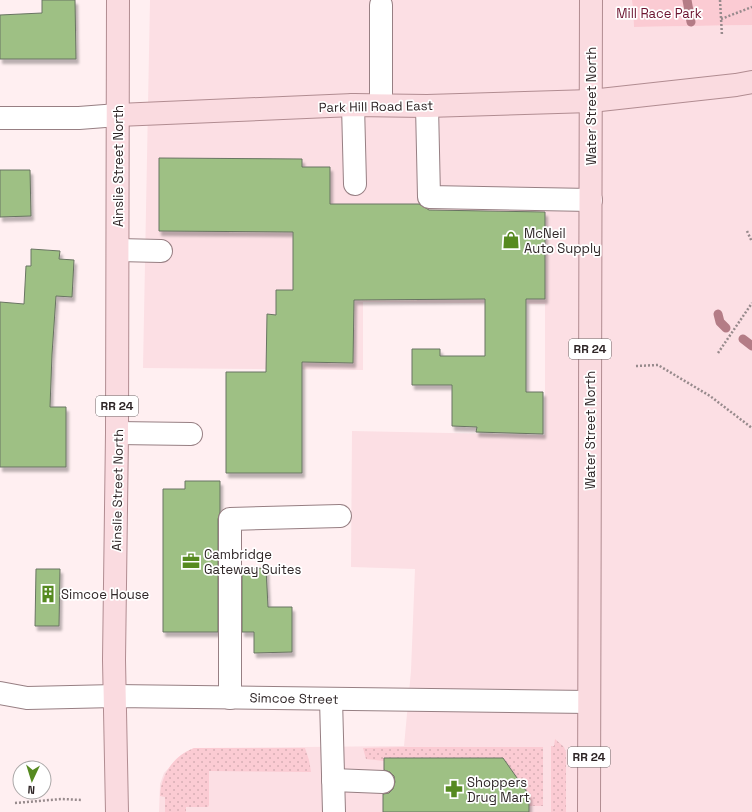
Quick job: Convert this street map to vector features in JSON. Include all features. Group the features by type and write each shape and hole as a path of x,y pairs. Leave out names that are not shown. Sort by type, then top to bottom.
{"main road":[{"name":"Ainslie Street North","path":"117,812 115,696 118,0"},
{"name":"Water Street North","path":"589,812 591,0"},
{"name":"Park Hill Road East","path":"118,115 353,105 427,106 591,101 736,86 752,82"}],"street":[{"path":"381,5 381,105"},
{"path":"353,105 355,184"},
{"path":"427,106 429,197 591,200"},
{"name":"Park Hill Road East","path":"0,118 79,118 118,115"},
{"path":"118,250 162,251"},
{"path":"117,433 192,434"},
{"path":"230,698 230,519 340,516"},
{"name":"Simcoe Street","path":"0,693 27,698 115,696 589,702"},
{"path":"331,699 334,812"},
{"path":"333,780 384,782"}],"path":[{"path":"720,0 722,36"},
{"path":"721,18 752,7"},
{"path":"747,231 752,242"},
{"path":"718,353 752,303"},
{"path":"636,366 658,365 710,396 752,428"},
{"path":"15,803 62,799 82,800"}],"shaded area":[{"path":"150,0 632,0 634,27 752,25 752,812 159,812 160,784 164,773 181,755 194,748 404,746 411,671 415,569 351,567 352,431 545,435 545,304 363,302 363,370 143,368"}],"green space":[{"name":"Mill Race Park","path":"632,0 752,0 752,25 634,27"},
{"path":"555,739 564,747 566,752 566,812 551,812 551,746 554,746"},
{"path":"543,747 543,806 529,806 529,795 503,758 384,758 384,761 366,759 363,748"},
{"path":"194,748 305,748 311,772 209,771 208,807 186,807 186,812 165,812 165,797 160,796 166,774 174,761 187,751"}],"building":[{"path":"42,0 75,0 76,59 0,59 0,15 42,13"},
{"path":"159,158 302,159 302,167 330,167 330,204 419,204 429,210 545,212 545,299 526,299 526,392 543,392 543,434 476,432 477,427 452,426 452,385 412,385 412,349 440,349 440,356 485,356 485,299 354,300 353,363 302,362 302,473 226,473 226,372 266,372 267,314 276,315 276,290 293,290 293,232 159,231"},
{"path":"0,170 30,170 31,216 0,217"},
{"path":"31,249 60,251 59,259 74,260 72,297 56,296 52,354 50,407 66,407 66,467 0,467 0,302 24,304 26,266 31,266"},
{"name":"Cambridge Gateway Suites","path":"185,481 220,481 220,512 218,519 218,632 163,632 163,489 185,489"},
{"path":"266,568 268,607 292,607 292,652 254,653 254,632 242,632 242,569"},
{"name":"Simcoe House","path":"36,569 60,569 59,626 35,626"},
{"name":"Shoppers Drug Mart","path":"384,758 503,758 529,795 529,812 383,812 383,794 389,793 393,789 395,782 394,776 390,772 384,770"}],"waterway":[{"path":"687,0 691,22"},
{"path":"718,314 720,322 726,328"},
{"path":"743,339 752,346"}],"place":[{"name":"McNeil Auto Supply","path":"511,240"},
{"name":"Cambridge Gateway Suites","path":"191,561"},
{"name":"Simcoe House","path":"48,594"},
{"name":"Shoppers Drug Mart","path":"454,789"}]}
